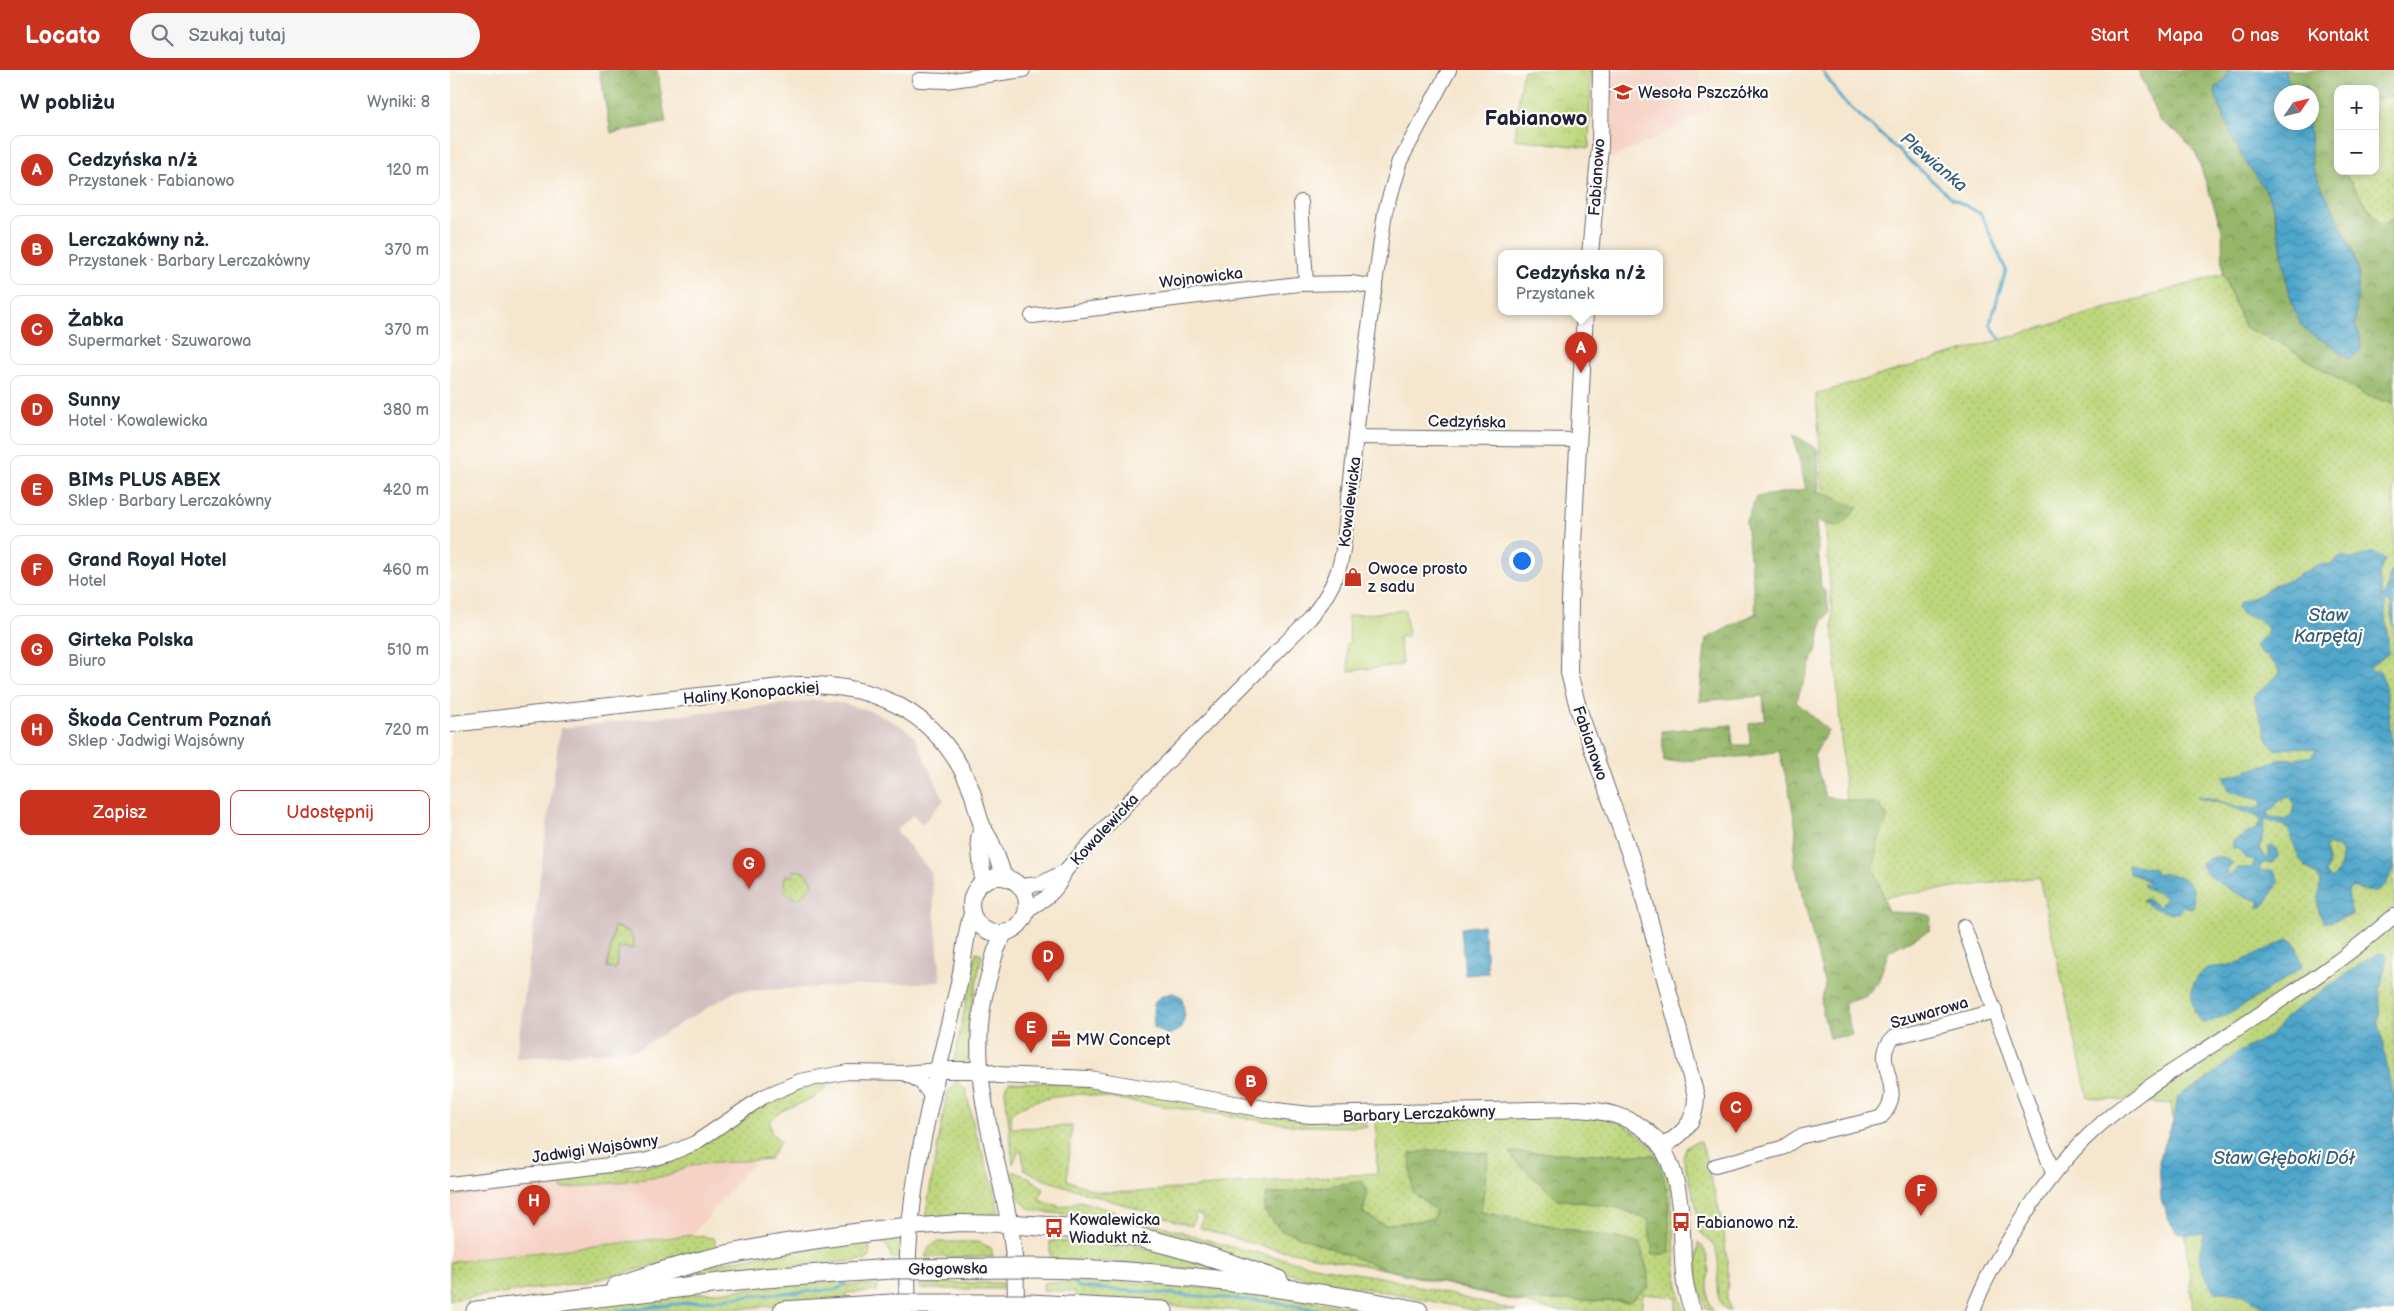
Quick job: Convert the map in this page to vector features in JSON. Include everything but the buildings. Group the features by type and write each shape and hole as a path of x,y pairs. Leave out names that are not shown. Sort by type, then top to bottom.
{"main road":[{"path":"1009,1224 1099,1231 1150,1240 1234,1265 1306,1292"},
{"path":"581,1298 661,1271 734,1253 788,1242 909,1227"},
{"name":"Głogowska","path":"476,1311 764,1278 891,1269 1030,1268 1174,1276 1306,1292 1418,1311"},
{"path":"783,1311 900,1308 1023,1308 1162,1311"}],"street":[{"path":"919,80 946,81 1022,70"},
{"name":"Kowalewicka","path":"1020,886 1040,884 1065,871 1136,794 1310,618 1329,593 1339,570 1344,550 1356,437 1386,212 1398,166 1409,140 1449,70"},
{"name":"Fabianowo","path":"1590,250 1598,166 1601,70"},
{"path":"1301,202 1306,283"},
{"name":"Wojnowicka","path":"1032,316 1306,283 1351,283 1375,287"},
{"name":"Fabianowo","path":"1585,315 1568,632 1569,673 1579,711 1639,880 1696,1096 1695,1115 1689,1127 1662,1147"},
{"name":"Cedzyńska","path":"1356,437 1578,440"},
{"name":"Haliny Konopackiej","path":"450,724 798,685 825,684 853,688 875,694 898,705 922,721 955,758 968,782 982,826 991,841 1004,878"},
{"name":"Haliny Konopackiej","path":"982,826 980,840 983,882"},
{"name":"Kowalewicka","path":"1027,910 1049,896 1061,882 1065,871"},
{"path":"900,1308 906,1270 909,1227 938,1070 962,974 972,914 973,895 983,882 993,878 1004,878 1020,886 1026,897 1027,910 1022,923 1004,934 994,934 985,930 972,914"},
{"path":"1973,1311 1995,1263 2053,1173 2092,1132 2134,1096 2331,967 2394,916"},
{"path":"1964,927 2053,1173"},
{"path":"1004,934 994,950 980,1012 979,1070 982,1100 1009,1224 1015,1274 1023,1308"},
{"name":"Szuwarowa","path":"1715,1166 1782,1148 1799,1137 1880,1118 1888,1111 1893,1095 1884,1052 1887,1043 1894,1037 1995,1012"},
{"name":"Barbary Lerczakówny","path":"938,1070 979,1070 998,1076 1089,1079 1276,1111 1310,1115 1563,1109 1597,1110 1634,1122 1650,1134 1662,1147 1671,1163 1677,1184 1684,1279 1693,1311"},
{"name":"Jadwigi Wajsówny","path":"450,1184 644,1161 669,1154 695,1143 763,1097 800,1081 843,1073 904,1073 938,1070"},
{"path":"904,1073 920,1081 933,1098"},
{"path":"982,1100 998,1076"},
{"path":"909,1227 960,1223 1009,1224"}],"shaded area":[{"path":"1612,70 1699,70 1711,109 1664,134 1610,159"},
{"path":"821,700 874,712 901,726 914,736 944,800 922,824 913,815 896,830 931,872 941,982 736,991 636,1050 516,1058 560,728"},
{"path":"754,1161 694,1233 450,1261 450,1195 562,1184 563,1189 668,1177 693,1165"}],"green space":[{"path":"599,70 657,70 666,123 611,133"},
{"path":"1524,70 1591,70 1589,148 1515,139 1521,80"},
{"path":"2138,70 2228,70 2226,78 2216,88 2216,97 2242,157 2261,183 2271,201 2278,228 2286,278 2307,331 2334,347 2343,356 2360,335 2355,325 2359,274 2353,252 2312,166 2309,130 2319,130 2319,85 2295,85 2288,80 2284,70 2394,70 2394,95 2379,99 2379,85 2334,85 2334,175 2346,175 2381,226 2394,218 2394,406 2363,394 2282,344 2244,327 2223,274 2222,230 2196,153 2181,135 2159,120"},
{"path":"2394,95 2394,218 2381,226 2346,175 2379,175 2379,99"},
{"path":"2223,274 2244,327 2282,344 2363,394 2394,406 2394,1311 2193,1311 2171,1104 2088,1098 2039,877 1853,901 1816,394"},
{"path":"1793,434 1818,450 1819,491 1858,508 1840,527 1816,521 1821,588 1826,592 1829,611 1822,622 1818,646 1796,702 1828,730 1814,756 1825,797 1879,804 1888,817 1878,841 1874,867 1888,912 1919,913 1931,916 1930,930 1889,951 1878,982 1865,997 1844,1003 1852,1035 1829,1038 1821,1003 1825,985 1794,861 1796,829 1789,789 1779,751 1751,756 1664,762 1662,731 1731,725 1733,745 1750,745 1749,724 1765,719 1763,696 1699,701 1706,639 1756,613 1746,521 1756,497 1806,489"},
{"path":"1405,610 1408,636 1399,637 1402,665 1349,671 1346,643 1350,642 1348,616"},
{"path":"793,870 806,874 811,878 813,885 798,900 785,893 785,877 788,873 790,877 794,876"},
{"path":"614,926 629,932 633,939 633,949 619,947 616,969 607,968"},
{"path":"976,952 982,954 971,1012 970,1066 953,1066"},
{"path":"957,1080 966,1090 975,1132 995,1190 999,1216 925,1217 947,1094"},
{"path":"822,1081 829,1082 821,1093 785,1110 770,1121 771,1132 780,1142 770,1159 691,1165 668,1176 562,1189 561,1184 532,1187 532,1182 660,1164 690,1153 764,1103 789,1091"},
{"path":"1009,1082 1058,1083 1361,1121 1368,1127 1298,1126 1082,1094 1036,1101 1019,1108 1011,1114 1011,1128 1072,1126 1067,1180 1098,1192 1136,1192 1377,1173 1376,1120 1571,1115 1593,1116 1614,1121 1643,1138 1652,1146 1664,1165 1671,1193 1675,1261 1679,1294 1684,1311 1676,1311 1676,1297 1643,1294 1641,1311 1557,1311 1383,1269 1265,1247 1200,1228 1203,1216 1196,1213 1192,1226 1045,1180 1024,1169 1022,1151 1018,1152 1013,1164 1005,1090","holes":["1489,1153 1481,1212 1640,1243 1629,1302 1577,1300 1428,1278 1383,1268 1266,1195 1367,1192 1363,1213 1384,1225 1433,1219 1436,1211","1515,1161 1669,1196 1669,1216 1648,1220 1530,1173"]},
{"path":"1701,1141 1722,1221 1728,1268 1727,1298 1731,1311 1727,1311 1718,1297 1718,1259 1716,1251 1713,1245 1698,1230 1696,1205 1683,1157 1686,1148 1694,1142"},
{"path":"1433,1150 1489,1153 1481,1212 1640,1243 1648,1273 1648,1287 1629,1302 1577,1300 1519,1301 1383,1268 1281,1230 1264,1211 1266,1195 1363,1181 1367,1192 1363,1213 1384,1225 1433,1219 1436,1211 1412,1191 1410,1154"},
{"path":"1510,1152 1655,1155 1667,1191 1670,1253 1653,1255 1648,1220 1622,1208 1557,1199 1515,1161"},
{"path":"1013,1171 1030,1178 1043,1188 1039,1200 1061,1207 1080,1201 1228,1246 1319,1267 1385,1278 1516,1311 1477,1311 1404,1295 1305,1278 1149,1234 1068,1218 1068,1214 1036,1211 1023,1203 1018,1195"},
{"path":"526,1181 527,1187 450,1196 450,1190"},
{"path":"691,1235 714,1238 718,1250 587,1282 450,1300 450,1262"},
{"path":"901,1235 900,1258 891,1258 889,1250 884,1244 878,1241 869,1241 870,1257 867,1260 653,1279 735,1260"},
{"path":"1050,1241 1128,1244 1239,1272 1054,1259 1050,1256"},
{"path":"937,1242 979,1242 991,1248 993,1257 925,1257 929,1248"},
{"path":"1698,1242 1708,1258 1708,1294 1709,1303 1713,1311 1706,1309 1697,1279"},
{"path":"1077,1278 1242,1291 1376,1311 1238,1311 1075,1298 1075,1292 1043,1290 1043,1283 1075,1283"},
{"path":"844,1280 845,1285 877,1284 877,1291 846,1293 846,1300 708,1311 542,1311 652,1298"},
{"path":"920,1283 1002,1283 1002,1289 920,1289"}],"water":[{"path":"2228,70 2284,70 2288,80 2295,85 2274,85 2274,130 2309,130 2312,166 2353,252 2359,274 2355,325 2360,335 2361,350 2350,358 2308,332 2300,322 2289,290 2279,232 2271,201 2238,149 2216,97 2216,88 2226,78"},
{"name":"Staw Karpętaj","path":"2374,552 2385,560 2379,574 2382,598 2387,590 2391,571 2394,568 2394,628 2390,603 2388,601 2385,604 2389,653 2369,668 2373,671 2379,670 2384,683 2388,704 2392,763 2394,866 2388,881 2378,891 2373,892 2351,888 2348,892 2352,915 2325,923 2319,909 2318,898 2321,882 2300,859 2290,833 2285,826 2266,820 2265,823 2259,847 2267,859 2269,857 2269,847 2272,846 2278,851 2278,856 2272,863 2263,863 2259,868 2262,871 2274,871 2279,882 2262,907 2258,907 2260,900 2236,893 2211,877 2201,866 2201,863 2213,857 2222,857 2233,864 2226,870 2228,875 2233,874 2237,868 2252,868 2255,860 2245,858 2238,849 2233,848 2233,841 2256,829 2261,820 2227,805 2198,798 2197,796 2245,808 2260,807 2262,803 2259,799 2229,791 2223,776 2235,775 2279,760 2309,757 2316,752 2316,750 2295,747 2276,750 2269,743 2253,697 2280,673 2275,664 2256,648 2256,644 2266,635 2268,629 2256,618 2241,614 2237,607 2240,602 2262,594 2273,585 2290,580 2317,565 2331,564 2342,556 2351,559","holes":["2288,797 2294,803 2292,816 2285,820 2268,816 2268,811 2272,810 2280,800","2328,844 2340,849 2342,857 2339,870 2331,879 2326,873 2329,864 2325,848"]},
{"path":"2128,864 2152,868 2155,870 2155,875 2171,874 2182,878 2193,890 2194,906 2191,908 2185,906 2178,913 2151,907 2142,900 2146,899 2160,907 2166,897 2143,885 2150,883 2138,876 2129,874"},
{"path":"1483,925 1488,973 1465,975 1461,928"},
{"path":"2289,939 2295,942 2302,965 2301,968 2236,1010 2222,1017 2202,1022 2194,1010 2192,989 2194,982 2205,969 2233,964"},
{"name":"Staw Głęboki Dół","path":"2379,953 2385,954 2387,958 2380,990 2379,1023 2394,1102 2394,1311 2271,1311 2244,1295 2215,1291 2206,1278 2201,1264 2201,1248 2205,1233 2188,1235 2177,1232 2169,1221 2161,1199 2159,1161 2175,1115 2177,1099 2184,1092 2199,1085 2216,1073 2235,1054 2269,1036 2278,1028 2284,1018 2361,963"},
{"path":"1173,993 1182,997 1185,1016 1181,1029 1168,1035 1154,1028 1153,1010 1156,1001 1160,997"}],"waterway":[{"name":"Plewianka","path":"1822,70 1842,100 1952,198 1981,214 2006,270 1990,324 2000,339"},
{"path":"1075,1283 1079,1287 1263,1301 1327,1311"},
{"path":"617,1311 739,1297 838,1289 845,1284"}],"place":[{"name":"Wesoła Pszczółka","path":"1623,92"},
{"name":"Cedzyńska n/ż","path":"1581,373"},
{"name":"Owoce prosto z sadu","path":"1353,577"},
{"name":"Girteka Polska","path":"749,889"},
{"name":"Sunny","path":"1048,982"},
{"name":"MW Concept","path":"1061,1039"},
{"name":"BIMs PLUS ABEX","path":"1031,1053"},
{"name":"Lerczakówny nż.","path":"1251,1107"},
{"name":"Żabka","path":"1736,1133"},
{"name":"Grand Royal Hotel","path":"1921,1216"},
{"name":"Fabianowo nż.","path":"1681,1222"},
{"name":"Škoda Centrum Poznań","path":"534,1226"},
{"name":"Kowalewicka Wiadukt nż.","path":"1054,1228"}],"district":[{"name":"Fabianowo","path":"1536,118"}]}
